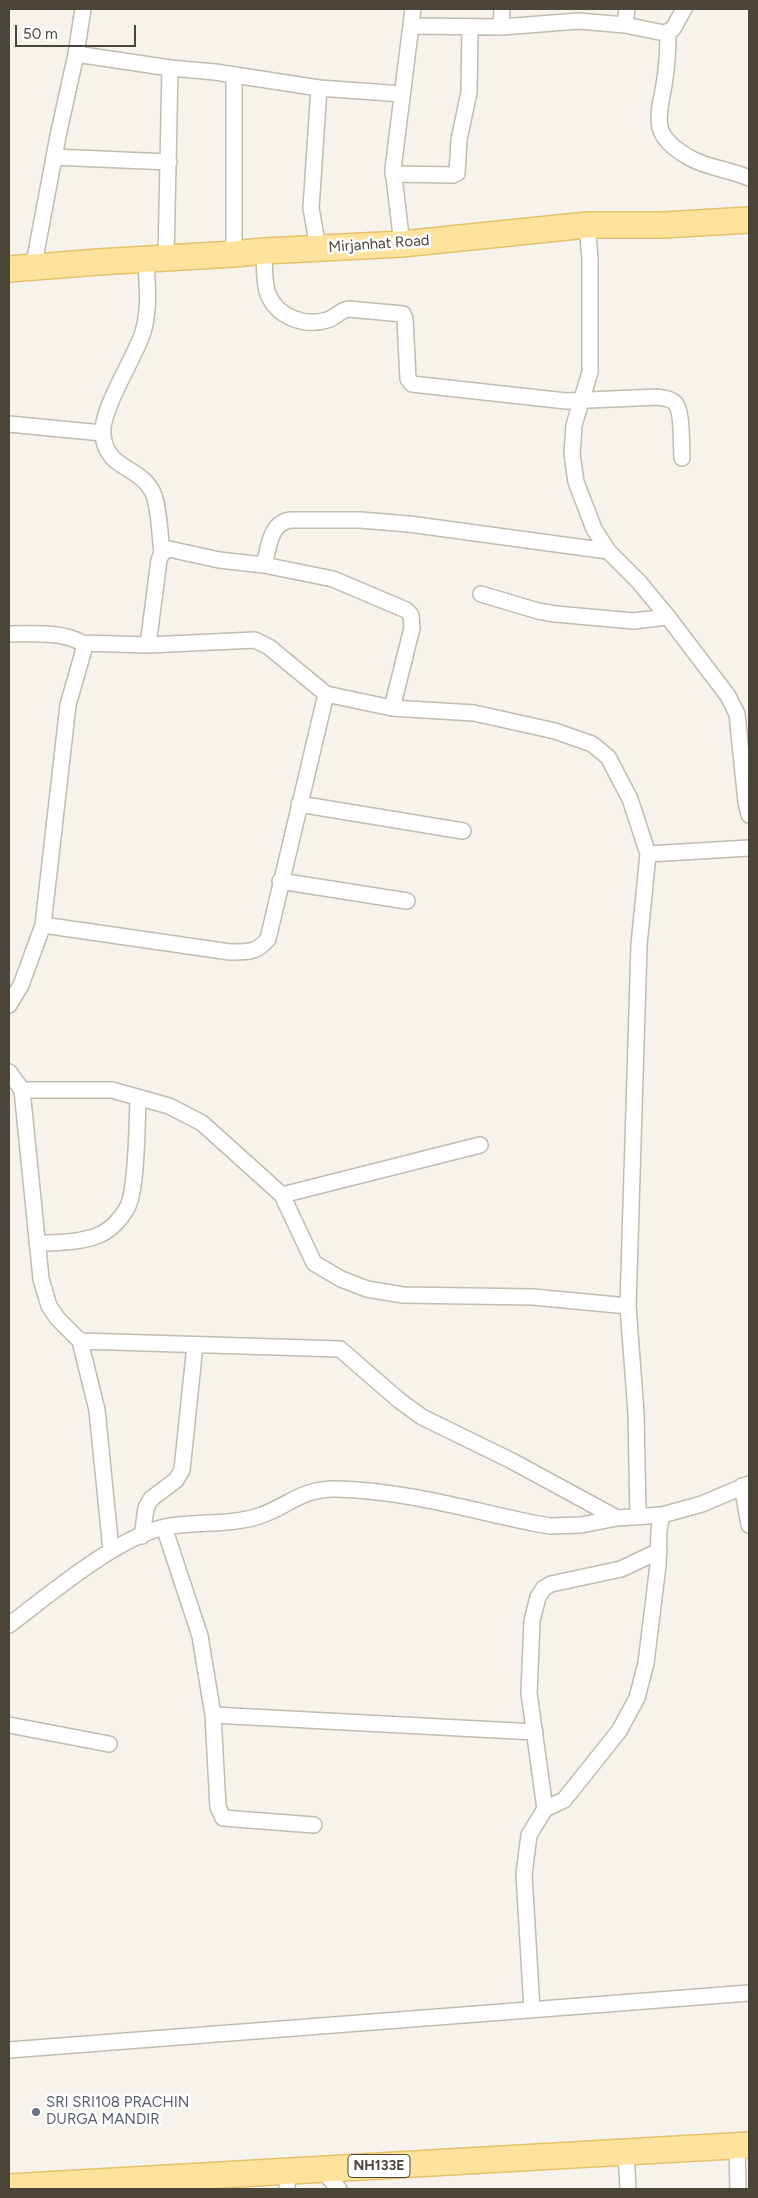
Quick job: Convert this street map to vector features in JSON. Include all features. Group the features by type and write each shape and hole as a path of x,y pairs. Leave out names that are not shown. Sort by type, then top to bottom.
{"main road":[{"name":"Mirjanhat Road","path":"21,269 264,251 402,244 587,225 664,225 749,220"},
{"name":"NH133E","path":"9,2187 288,2180 321,2169 743,2146"}],"street":[{"path":"21,269 54,157 76,54 83,9"},
{"path":"402,244 392,174 413,9"},
{"path":"501,27 502,9"},
{"path":"625,25 627,9"},
{"path":"684,9 676,24 668,32 668,56 660,127 665,138 679,151 693,159 749,178"},
{"path":"411,26 501,27 570,15 668,32"},
{"path":"392,174 453,175 457,173 459,140 469,92 470,28"},
{"path":"76,54 319,88 402,94"},
{"path":"148,645 162,553 154,494 145,482 115,462 110,456 102,433 118,386 142,334 156,259 169,162 170,68"},
{"path":"234,75 234,254"},
{"path":"318,248 311,208 319,88"},
{"path":"54,157 169,162"},
{"path":"587,225 590,259 590,372 574,426 573,466 588,515 608,551 639,582 668,617 728,696 737,714 748,806"},
{"path":"264,251 268,295 279,309 297,321 327,320 348,309 403,314 405,319 408,379 412,384 453,390 526,395 557,400 658,397 675,402 679,410 682,458"},
{"path":"9,424 102,433"},
{"path":"264,565 274,529 284,520 360,520 409,524 608,551"},
{"path":"162,553 169,549 219,560 264,565 333,579 406,610 411,615 412,628 392,708"},
{"path":"481,594 538,611 556,614 633,621 668,617"},
{"path":"9,634 49,635 77,640 82,643 148,645 255,640 269,647 326,694 392,708 474,713 555,731 592,744 608,757 630,799 648,854 639,946 628,1306 636,1413 638,1516"},
{"path":"9,1005 21,986 44,925 68,705 83,656 82,643"},
{"path":"44,925 230,952 248,952 260,948 268,939 280,881 326,694"},
{"path":"299,804 463,831"},
{"path":"648,854 749,848"},
{"path":"280,881 407,901"},
{"path":"9,1072 22,1090 41,1279 49,1306 58,1319 80,1341 97,1410 111,1550"},
{"path":"22,1090 112,1090 169,1106 202,1122 282,1195 314,1263 341,1279 367,1289 403,1294 533,1297 628,1306"},
{"path":"37,1244 89,1238 101,1234 120,1219 129,1204 138,1098"},
{"path":"282,1195 480,1145"},
{"path":"80,1341 340,1349 400,1401 422,1417 617,1518"},
{"path":"142,1536 146,1508 151,1499 176,1480 182,1470 195,1344"},
{"path":"9,1625 111,1550 142,1536 164,1527 228,1523 259,1516 306,1493 335,1489 396,1495 550,1526 581,1525 617,1518 662,1515 702,1504 746,1485 749,1525"},
{"path":"532,2010 524,1874 529,1835 545,1809 564,1800 619,1731 637,1698 646,1663 662,1515"},
{"path":"164,1527 200,1636 213,1715 218,1807 223,1818 314,1825"},
{"path":"545,1809 529,1693 532,1621 538,1597 544,1588 551,1584 621,1569 658,1551"},
{"path":"213,1715 535,1732"},
{"path":"9,1725 109,1744"},
{"path":"9,2050 749,1993"},
{"path":"738,2189 743,2146"},
{"path":"626,2152 628,2189"},
{"path":"321,2169 339,2189"}],"place":[{"name":"SRI SRI108 PRACHIN DURGA MANDIR","path":"36,2112"}]}
